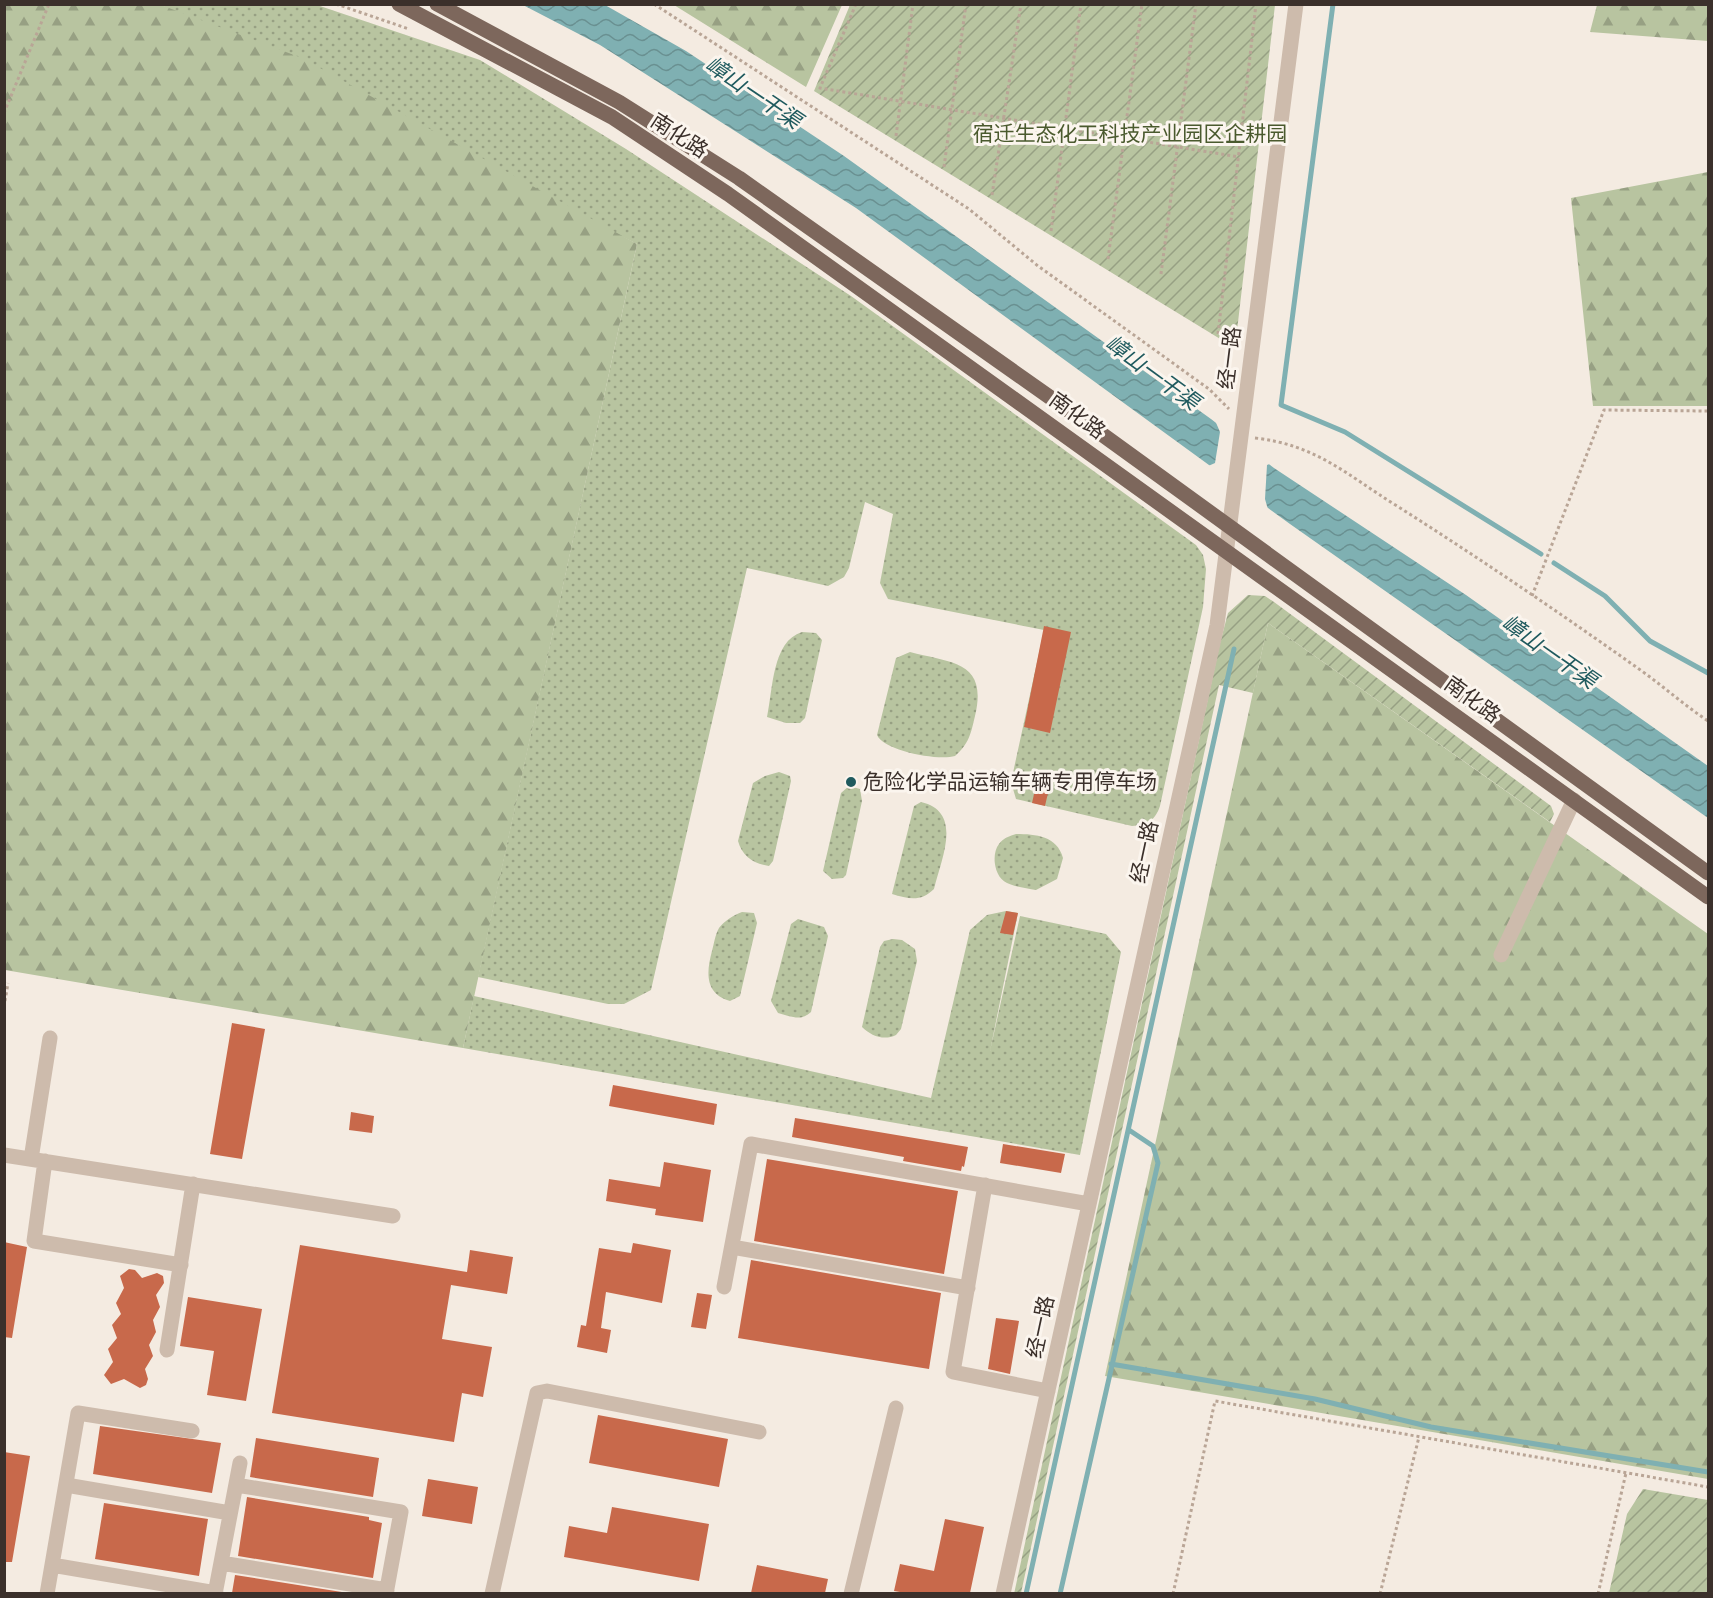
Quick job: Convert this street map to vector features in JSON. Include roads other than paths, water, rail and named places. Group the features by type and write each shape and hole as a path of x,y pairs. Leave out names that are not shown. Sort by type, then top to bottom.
{"main road":[{"name":"南化路","path":"399,4 632,130 844,275 1708,897"},
{"name":"南化路","path":"437,4 619,102 739,178 1708,873"}],"street":[{"name":"经一路","path":"1003,1593 1217,625 1296,4"},
{"path":"1501,955 1574,800"},
{"path":"50,1038 38,1160 34,1241 181,1265"},
{"path":"724,1287 751,1144 1089,1204"},
{"path":"4,1155 393,1215"},
{"path":"167,1350 193,1184"},
{"path":"985,1185 953,1372 1048,1391"},
{"path":"732,1247 968,1288"},
{"path":"492,1593 537,1394 547,1391 759,1432"},
{"path":"851,1593 896,1408"},
{"path":"47,1593 78,1413 192,1431"},
{"path":"52,1565 215,1593 240,1463"},
{"path":"66,1485 230,1513"},
{"path":"221,1563 387,1592 401,1512 236,1485"}],"water":[{"path":"523,5 605,5 686,51 844,156 1211,419 1274,468 1466,595 1708,766 1708,818 1290,524 856,208 600,45"}],"waterway":[{"path":"1333,4 1281,405 1345,432 1541,554"},
{"path":"1554,563 1605,596 1650,641 1708,673"},
{"path":"1026,1594 1234,649"},
{"path":"1060,1594 1158,1163 1153,1146 1129,1130"},
{"path":"1111,1364 1315,1399 1431,1427 1708,1472"}],"place":[{"name":"危险化学品运输车辆专用停车场","path":"851,782"}],"water label":[{"name":"嶂山一干渠","path":"753,93"},
{"name":"嶂山一干渠","path":"1152,373"},
{"name":"嶂山一干渠","path":"1549,652"}],"park label":[{"name":"宿迁生态化工科技产业园区企耕园","path":"1130,134"}]}
